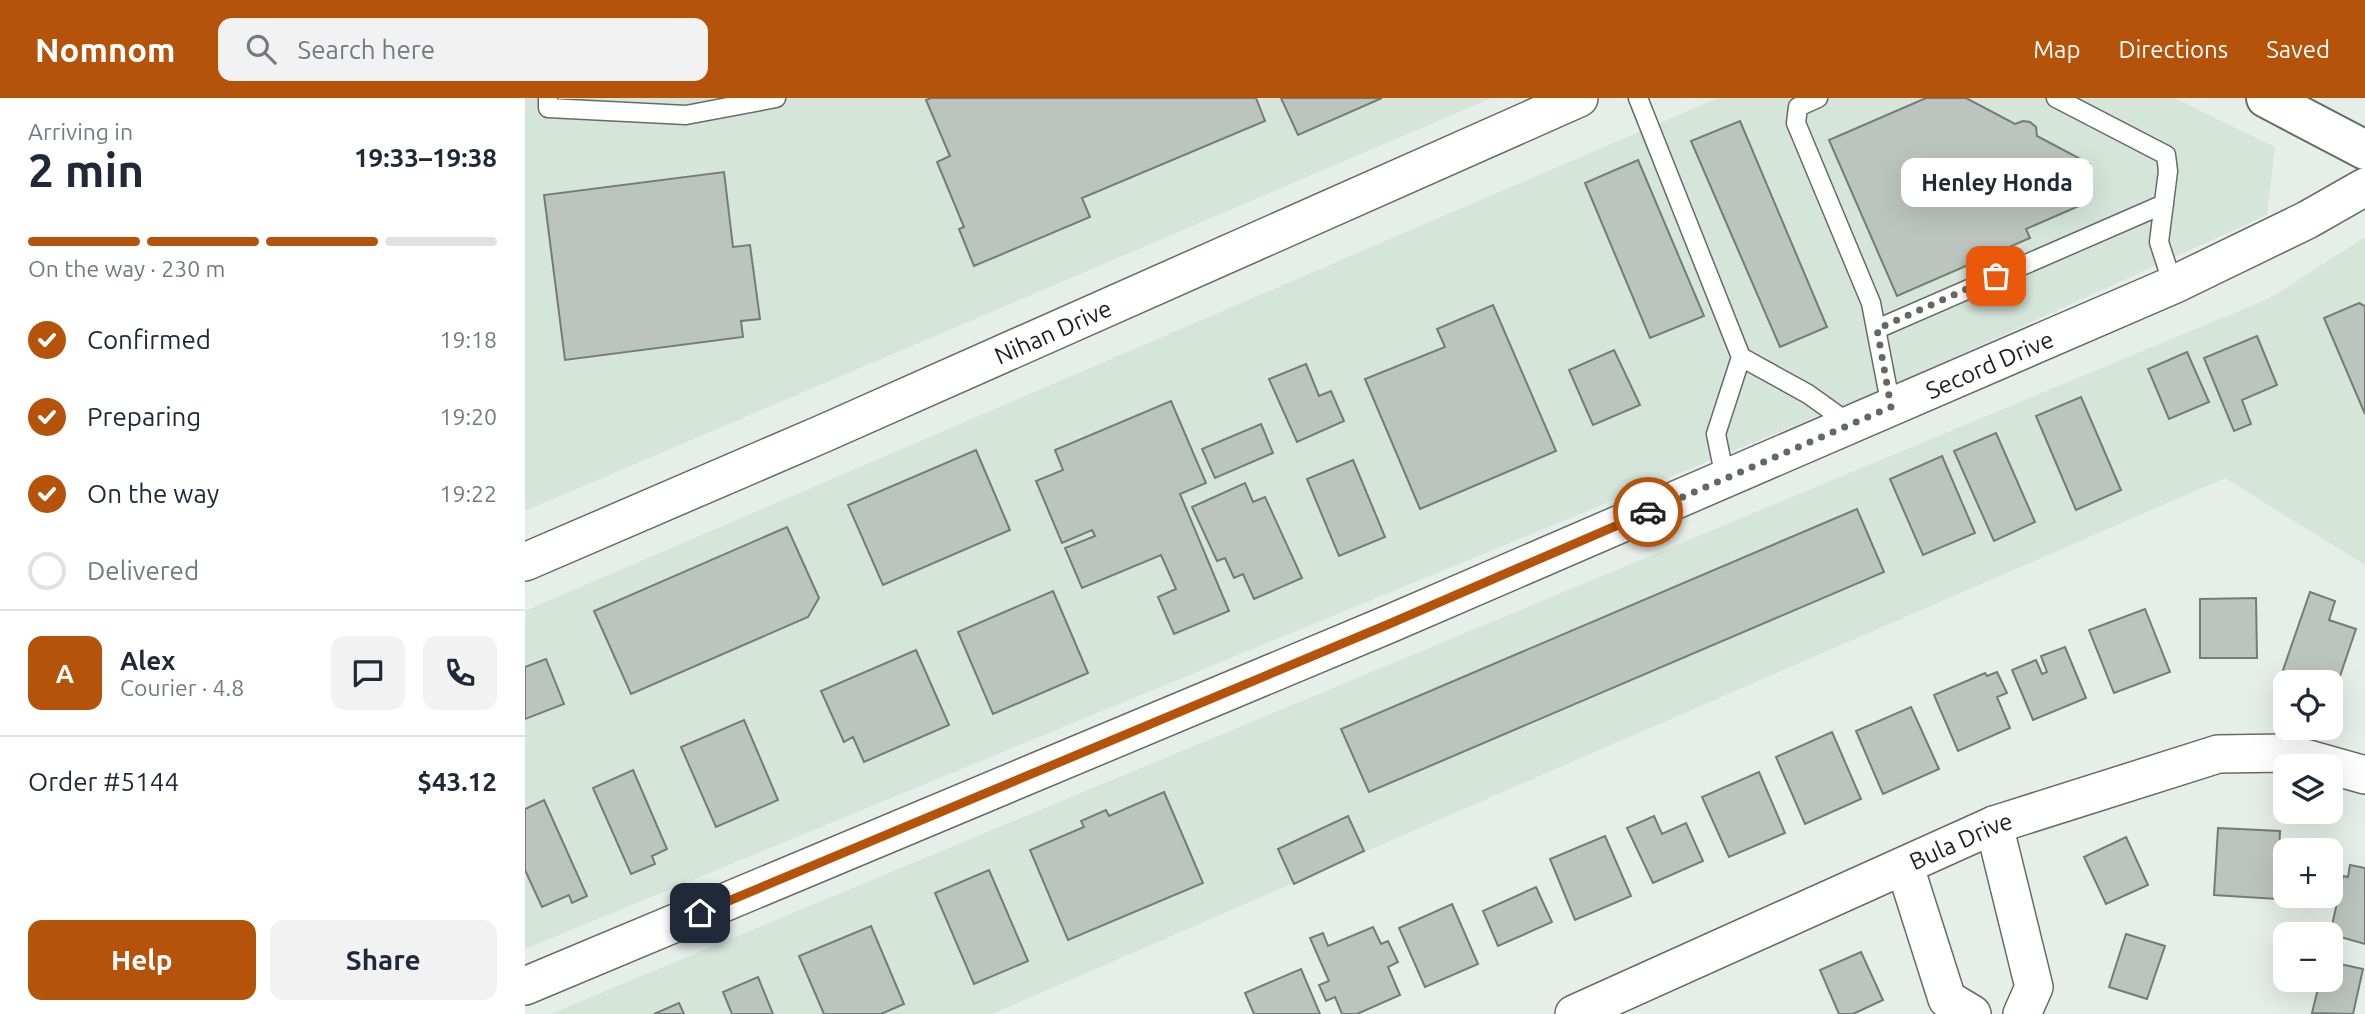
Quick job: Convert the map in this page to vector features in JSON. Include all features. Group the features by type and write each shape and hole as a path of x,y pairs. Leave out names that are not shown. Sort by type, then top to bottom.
{"main road":[{"path":"2266,98 2365,150"}],"street":[{"name":"Nihan Drive","path":"525,562 822,434 1579,98"},
{"name":"Secord Drive","path":"525,986 1376,630 2173,285 2307,220 2365,187"},
{"name":"Bula Drive","path":"1574,1014 1994,825 2218,754 2287,753 2365,775"},
{"path":"1994,825 2033,987 2022,1014"},
{"path":"1905,867 1947,999 1972,1014"}],"lane":[{"path":"548,98 548,108 686,115 776,98"},
{"path":"1638,98 1741,357 1808,394 1850,424"},
{"path":"1818,98 1795,102 1796,123 1871,303 1891,407"},
{"path":"2056,98 2166,155 2168,171 2159,242 2173,285"},
{"path":"1877,329 2164,204"},
{"path":"1725,478 1716,435 1741,357"}],"shaded area":[{"path":"525,98 1492,98 525,511"},
{"path":"1718,98 2174,98 2275,147 2267,215 1893,385 525,949 525,611"},
{"path":"2365,237 2365,565 2225,478 992,1014 550,1014 2270,298"}],"building":[{"path":"1256,98 1265,121 1082,198 1090,217 974,266 959,229 964,227 937,162 950,156 926,100"},
{"path":"1281,98 1382,98 1298,135"},
{"path":"1926,98 1966,98 2015,124 2030,122 2036,127 2037,136 2090,164 2079,206 2026,229 2030,238 1897,296 1829,140"},
{"path":"1740,121 1827,327 1780,347 1691,141"},
{"path":"1638,160 1704,316 1650,338 1585,183"},
{"path":"724,172 733,247 750,245 760,319 741,321 743,337 565,360 544,195"},
{"path":"2359,303 2365,306 2365,414 2324,318"},
{"path":"1493,305 1556,451 1420,509 1365,379 1445,347 1437,329"},
{"path":"2257,336 2277,385 2242,400 2251,424 2234,431 2204,358"},
{"path":"1614,350 1640,405 1593,425 1569,370"},
{"path":"2187,352 2209,402 2169,419 2148,369"},
{"path":"1306,364 1319,396 1331,391 1344,421 1297,442 1269,379"},
{"path":"2081,397 2121,490 2076,510 2036,416"},
{"path":"1171,401 1206,483 1180,494 1229,611 1174,634 1158,597 1176,589 1161,555 1082,588 1065,548 1095,536 1092,530 1062,543 1036,481 1063,470 1055,450"},
{"path":"1261,424 1273,453 1215,478 1202,449"},
{"path":"1996,433 2035,522 1994,541 1954,451"},
{"path":"976,450 1010,530 883,585 848,505"},
{"path":"1942,456 1975,533 1923,555 1890,479"},
{"path":"1353,460 1385,537 1339,556 1307,479"},
{"path":"1245,483 1253,502 1265,497 1302,578 1254,599 1243,574 1234,578 1225,558 1217,561 1192,507"},
{"path":"1857,509 1884,572 1369,792 1341,729"},
{"path":"787,527 819,598 808,617 631,694 594,611"},
{"path":"1053,591 1088,673 993,714 958,632"},
{"path":"2310,592 2335,601 2329,620 2356,629 2342,670 2283,670"},
{"path":"2256,598 2257,658 2200,658 2200,599"},
{"path":"2145,609 2170,672 2114,693 2089,630"},
{"path":"2065,647 2086,698 2033,720 2012,670 2036,660 2042,674 2047,672 2041,656"},
{"path":"916,650 949,725 864,762 853,737 844,742 821,691"},
{"path":"546,659 564,704 525,719 525,667"},
{"path":"1997,672 2007,693 1997,697 2010,728 1958,751 1934,695 1985,673 1987,676"},
{"path":"1911,707 1939,769 1883,794 1856,731"},
{"path":"744,720 778,800 716,827 681,747"},
{"path":"1832,732 1861,799 1805,824 1776,757"},
{"path":"633,770 667,849 652,856 655,864 631,874 593,788"},
{"path":"1759,772 1785,833 1729,857 1702,797"},
{"path":"1164,792 1203,883 1068,940 1030,850 1084,827 1081,821 1106,810 1109,816"},
{"path":"544,800 587,896 572,903 569,895 542,907 525,870 525,809"},
{"path":"1348,816 1364,851 1294,884 1278,849"},
{"path":"1654,816 1662,834 1686,823 1703,861 1653,883 1627,828"},
{"path":"2218,828 2280,831 2280,838 2273,838 2273,899 2214,895"},
{"path":"1605,836 1631,896 1575,920 1550,859"},
{"path":"2126,837 2148,885 2106,904 2084,857"},
{"path":"2350,865 2365,868 2365,944 2343,938 2343,922 2333,922 2336,908 2343,908 2343,876 2348,877"},
{"path":"989,870 1028,961 974,984 935,893"},
{"path":"1536,887 1552,922 1498,946 1483,911"},
{"path":"1452,904 1478,964 1425,987 1399,928"},
{"path":"871,926 904,1004 881,1014 824,1014 799,956"},
{"path":"1373,927 1381,944 1388,941 1398,962 1388,967 1400,995 1357,1014 1342,1014 1335,997 1326,1001 1319,985 1329,981 1310,938 1323,933 1328,946"},
{"path":"2126,934 2165,946 2147,999 2109,987"},
{"path":"1861,952 1883,1000 1853,1014 1839,1014 1820,970"},
{"path":"2343,965 2363,969 2353,1014 2312,1013 2317,992 2343,992"},
{"path":"1301,969 1320,1014 1254,1014 1245,993"},
{"path":"758,977 773,1014 732,1014 723,992"},
{"path":"679,1003 684,1014 654,1014"}],"way so far":[{"path":"1648,512 1891,407 1877,329 1996,276"}],"place":[{"name":"Henley Honda","path":"1996,276"}],"route":[{"path":"700,913 1389,624 1648,512"}]}
